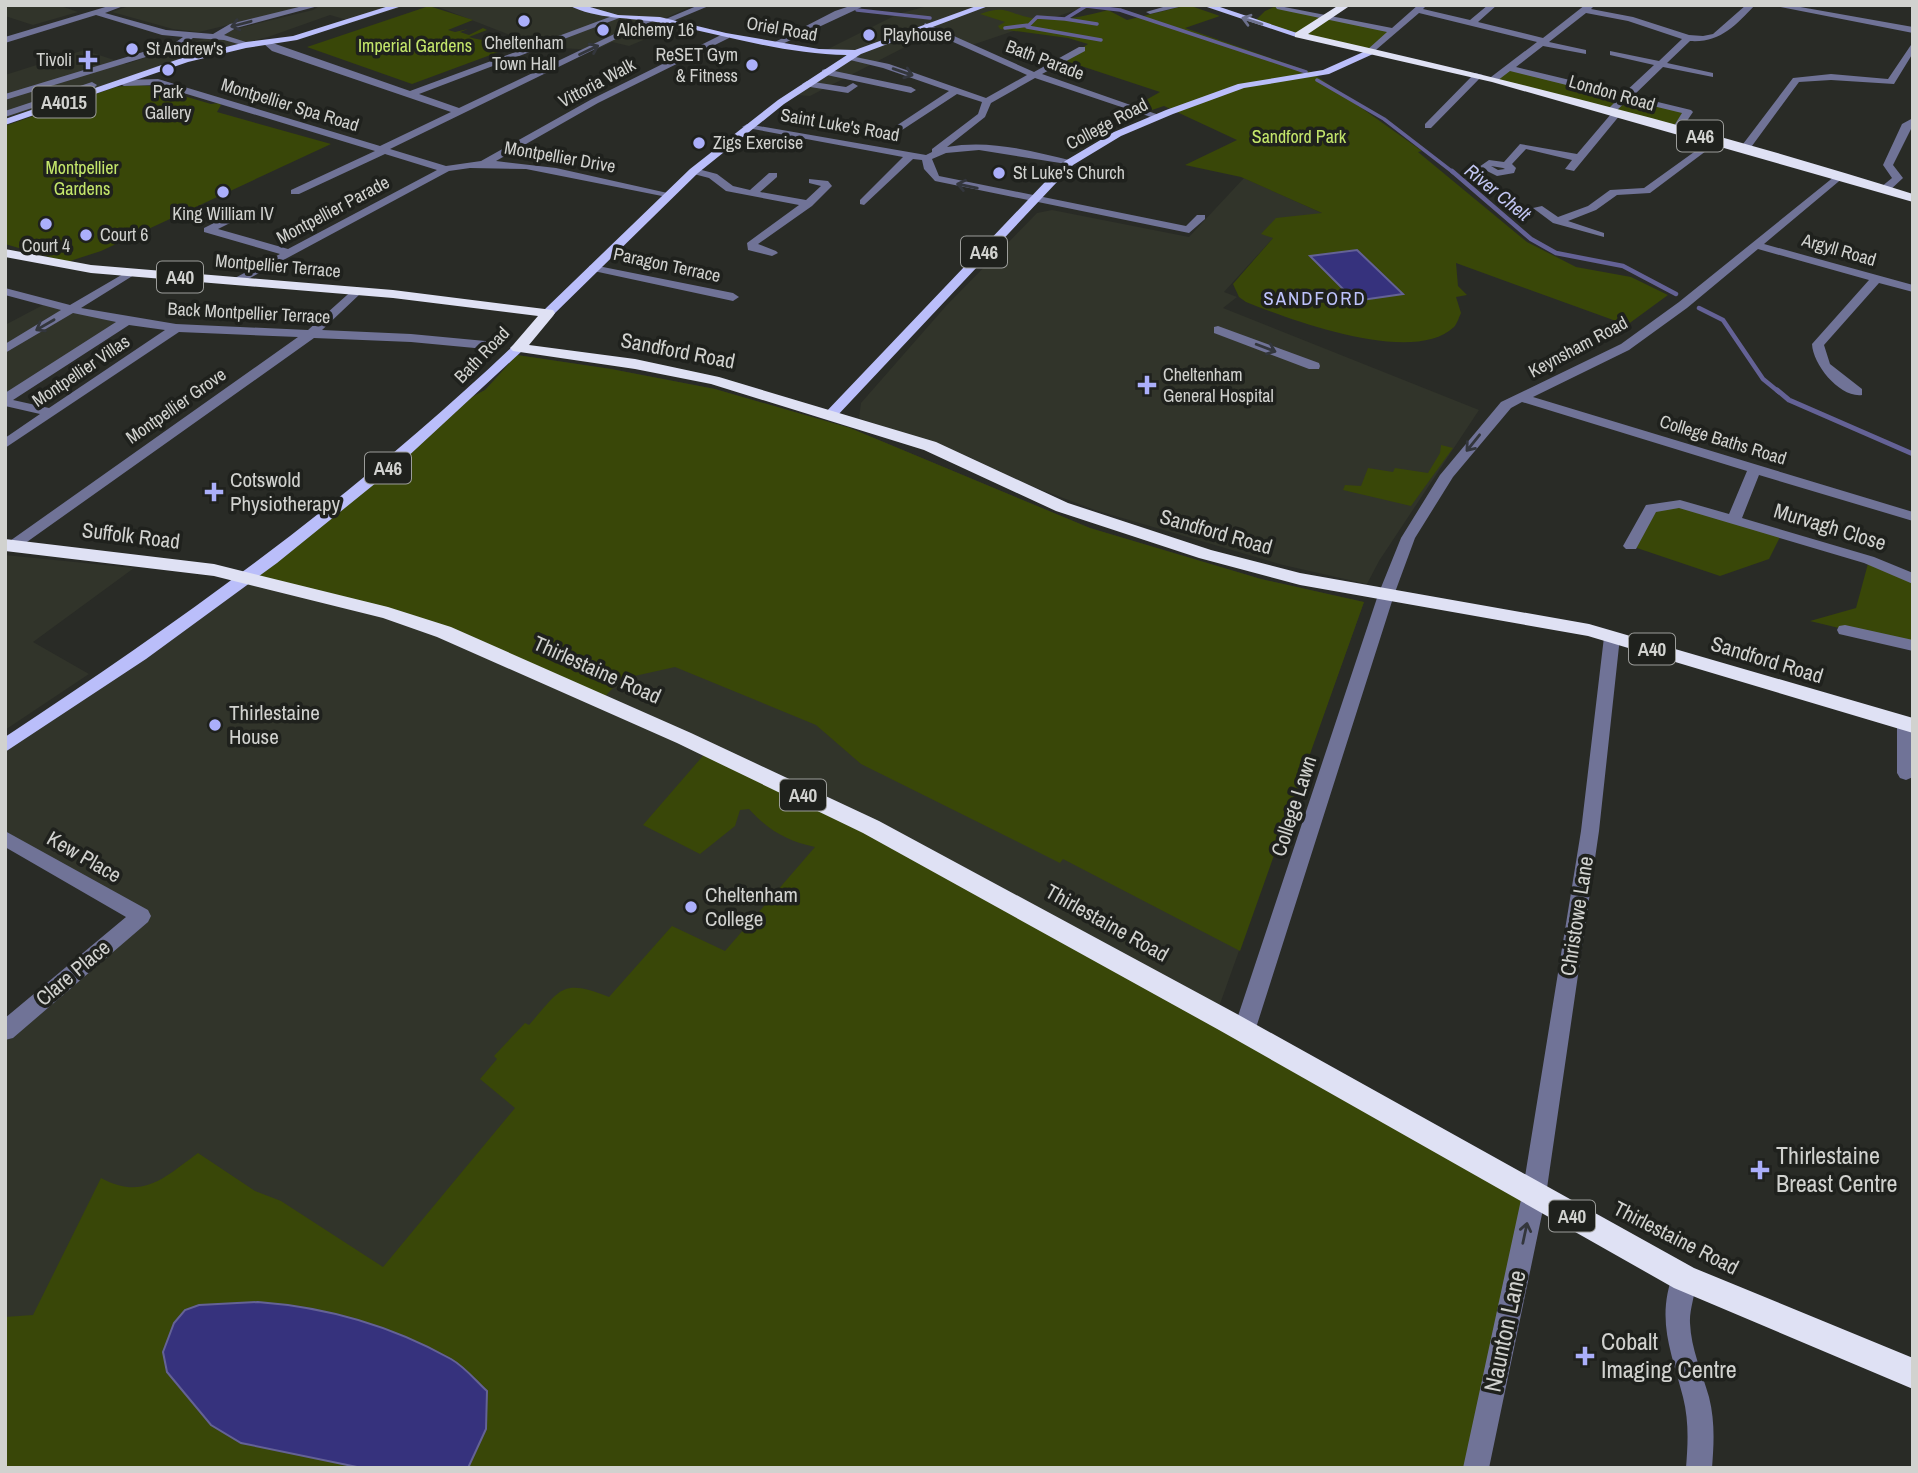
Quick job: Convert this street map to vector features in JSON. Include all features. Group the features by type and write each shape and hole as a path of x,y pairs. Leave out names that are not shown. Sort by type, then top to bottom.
{"highway":[{"path":"1299,35 1346,5"},
{"name":"London Road","path":"1299,35 1478,75 1745,148 1913,198"},
{"name":"Montpellier Terrace","path":"5,253 46,263 130,273 457,300 548,313"},
{"name":"Bath Road","path":"517,348 548,313"},
{"name":"Sandford Road","path":"517,348 657,367 714,380 930,446 1019,489 1093,518 1265,571 1556,624 1612,637 1909,725"},
{"name":"Suffolk Road","path":"9,546 146,560 250,578"},
{"name":"Thirlestaine Road","path":"250,578 388,613 444,632 684,738 871,828 1244,1031 1684,1278 1913,1374"}],"main road":[{"name":"A4015","path":"5,122 185,60 246,45 294,38 401,5"},
{"name":"A46","path":"572,5 618,17"},
{"name":"Bath Road","path":"548,313 694,171 747,127 807,84 858,52 987,5"},
{"name":"A46","path":"1205,5 1299,35"},
{"name":"Oriel Road","path":"618,17 659,19 726,36 819,52 858,52"},
{"path":"819,52 833,60 829,69"},
{"name":"College Road","path":"831,414 1069,163 1105,141 1157,116 1243,86 1328,72 1370,52"},
{"name":"Bath Road","path":"5,746 250,578 438,426 517,348"}],"street":[{"path":"5,40 122,5"},
{"path":"215,37 233,26 317,5"},
{"path":"295,192 659,19 680,5"},
{"path":"659,19 707,5"},
{"path":"775,44 838,13 862,5"},
{"path":"1150,12 1183,5"},
{"path":"1465,33 1493,5"},
{"path":"1493,79 1588,7 1688,37 1716,36 1751,5"},
{"path":"1774,5 1913,30"},
{"path":"1840,17 1846,5"},
{"path":"1277,8 1393,31"},
{"path":"1370,52 1420,8 1583,52"},
{"path":"97,13 165,33 215,37 246,45"},
{"path":"410,94 618,17"},
{"path":"6,26 27,34"},
{"name":"Bath Parade","path":"925,26 1032,74 1157,116"},
{"name":"Vittoria Walk","path":"485,163 595,101 726,36"},
{"path":"5,97 179,44 189,37"},
{"path":"1570,169 1626,96 1688,37"},
{"path":"294,38 295,56"},
{"path":"267,42 275,49 461,112"},
{"path":"1745,148 1796,80 1831,77 1893,82 1913,45"},
{"path":"1082,49 987,101 982,115 931,156 929,169 935,178 1189,230 1201,217"},
{"path":"1613,53 1710,75"},
{"path":"849,57 886,66 987,101"},
{"path":"1509,68 1688,111 1677,129"},
{"path":"829,69 911,90"},
{"path":"1900,69 1913,72"},
{"path":"1428,126 1478,75"},
{"name":"Montpellier Spa Road","path":"124,83 158,82 446,169"},
{"path":"807,84 848,90 853,86"},
{"path":"5,114 93,85"},
{"path":"898,128 956,90"},
{"path":"68,93 80,97"},
{"path":"1885,189 1898,178 1888,165 1907,124 1913,121"},
{"name":"Saint Luke's Road","path":"747,127 911,155 931,156 982,147 1069,163"},
{"path":"1506,165 1533,136"},
{"path":"1557,221 1592,208 1614,192 1646,191 1715,140"},
{"path":"827,156 842,144"},
{"path":"1524,146 1579,158"},
{"path":"864,202 911,155"},
{"name":"Montpellier Drive","path":"446,169 485,163 512,164 668,196"},
{"name":"Montpellier Parade","path":"237,281 446,169"},
{"path":"694,171 713,176 730,189 808,204"},
{"path":"752,193 773,175"},
{"name":"Keynsham Road","path":"1386,595 1408,538 1447,475 1506,405 1625,346 1683,305 1840,175"},
{"path":"772,253 752,248 753,243 808,204 827,186 813,181"},
{"path":"1538,208 1557,221 1600,235"},
{"path":"236,216 208,230 290,253"},
{"name":"Argyll Road","path":"1756,245 1913,289"},
{"name":"Paragon Terrace","path":"593,268 733,297"},
{"path":"5,349 130,273"},
{"path":"1857,392 1823,364 1817,350 1818,344 1876,279"},
{"name":"Back Montpellier Terrace","path":"5,292 125,322 176,328 411,338 496,346"},
{"name":"Montpellier Grove","path":"9,546 312,333 356,292"},
{"path":"5,400 125,322"},
{"name":"Montpellier Villas","path":"5,444 176,328"},
{"path":"1218,330 1314,366"},
{"name":"College Baths Road","path":"1523,398 1913,517"},
{"path":"5,400 51,412"},
{"path":"1734,519 1754,470"},
{"name":"Murvagh Close","path":"1632,546 1647,514 1657,505 1680,504 1891,567 1913,579"},
{"name":"College Lawn","path":"1244,1031 1386,595"},
{"path":"1845,630 1913,646"},
{"name":"Christowe Lane","path":"1534,1195 1590,831 1612,637"},
{"path":"1906,773 1909,725"},
{"name":"Kew Place","path":"5,838 141,916"},
{"name":"Clare Place","path":"5,1031 141,916"},
{"name":"Naunton Lane","path":"1476,1468 1534,1195"},
{"path":"1684,1278 1677,1321 1682,1356 1696,1398 1700,1422 1699,1468"}],"shaded area":[{"path":"14,5 58,5 78,12 33,25 5,16 5,8"},
{"path":"132,5 310,5 199,32 173,29 112,12"},
{"path":"321,5 408,5 354,22 330,15 268,37 5,118 5,75 84,50 126,64 235,29 313,10"},
{"path":"433,5 694,5 663,19 679,25 629,46 612,42 596,50 541,47"},
{"path":"931,5 1091,5 972,45 934,32 810,96 797,95 845,56 824,51 898,14"},
{"name":"Cheltenham General Hospital","path":"1244,178 1324,214 1262,234 1274,237 1224,292 1237,297 1223,308 1479,410 1379,561 1367,584 1283,565 1095,510 1026,484 965,455 859,418 861,403 946,306 1037,213 1052,210 1189,237"},
{"path":"1357,250 1403,294 1355,301 1310,256"},
{"path":"43,305 120,323 5,398 5,325"},
{"name":"Cheltenham College","path":"517,355 611,369 715,389 850,428 1090,528 1261,579 1364,602 1216,1015 5,1468 5,1031 140,916 5,838 5,746 95,686 466,400 485,390"},
{"path":"5,555 134,568 33,642 89,674 5,730"},
{"path":"258,1302 308,1308 358,1320 429,1347 461,1366 487,1391 486,1429 468,1468 357,1467 241,1443 211,1425 167,1372 163,1352 174,1323 185,1310 199,1305"}],"green space":[{"name":"Sandford Park","path":"1188,5 1220,16 1185,28 1311,72 1422,151 1418,152 1527,242 1576,267 1631,277 1668,295 1627,325 1456,263 1458,286 1467,295 1456,297 1461,313 1456,324 1435,338 1411,342 1352,336 1292,319 1246,302 1239,297 1233,284 1273,238 1261,234 1276,218 1322,213 1241,177 1185,165 1237,140 1164,106 1152,110 1137,105 1160,92 1063,60 1088,44 1068,38 1000,29 998,26 1005,22 980,14 1002,10 1032,18 1062,19 1108,10 1127,20"},
{"name":"Imperial Gardens","path":"429,6 473,20 448,30 455,32 468,29 460,32 469,35 483,28 487,30 469,37 520,44 412,84 307,47"},
{"path":"1274,7 1393,31 1370,52 1254,22 1265,11"},
{"path":"1509,68 1688,112 1677,129 1494,79"},
{"name":"Montpellier Gardens","path":"150,86 211,104 219,103 221,105 217,112 331,144 101,251 67,262 5,244 5,126 116,87"},
{"path":"517,355 611,369 715,389 850,428 1090,528 1261,579 1364,602 1240,951 1063,859 1060,863 861,764 816,725 675,667 621,679 600,702 444,632 250,578 466,400 485,390"},
{"path":"1441,445 1453,448 1411,506 1343,490 1345,485 1361,486 1368,468 1393,472 1395,468 1428,473 1440,453"},
{"path":"1665,504 1782,533 1769,559 1720,576 1631,546 1647,514"},
{"path":"1869,560 1913,579 1913,646 1810,621 1856,608"},
{"path":"708,750 871,827 1534,1195 1476,1468 5,1468 5,1317 33,1315 101,1178 116,1185 141,1187 164,1178 198,1153 255,1191 281,1201 383,1267 515,1108 480,1079 497,1059 494,1056 525,1023 529,1025 563,990 581,988 609,997 672,926 725,951 815,847 779,834 749,809 740,810 735,826 700,854 643,825"}],"waterway":[{"name":"River Chelt","path":"1065,19 1086,6 1120,10 1306,72"},
{"name":"River Chelt","path":"857,10 930,18"},
{"name":"River Chelt","path":"1005,28 1029,25 1037,17 1065,19"},
{"path":"1065,19 1097,24"},
{"path":"1027,27 1101,40"},
{"name":"River Chelt","path":"1317,80 1384,119 1454,173"},
{"name":"River Chelt","path":"1452,171 1531,239 1556,253 1623,266 1676,294"},
{"name":"River Chelt","path":"1699,308 1723,320 1763,379 1779,392"},
{"name":"River Chelt","path":"1777,390 1789,400 1913,454"}],"place":[{"name":"Cheltenham Town Hall","path":"524,21"},
{"name":"Alchemy 16","path":"603,30"},
{"name":"Playhouse","path":"869,35"},
{"name":"St Andrew's","path":"132,49"},
{"name":"Tivoli","path":"88,60"},
{"name":"ReSET Gym & Fitness","path":"752,65"},
{"name":"Park Gallery","path":"168,70"},
{"name":"Zigs Exercise","path":"699,143"},
{"name":"St Luke's Church","path":"999,173"},
{"name":"King William IV","path":"223,192"},
{"name":"Court 4","path":"46,224"},
{"name":"Court 6","path":"86,235"},
{"name":"Cheltenham General Hospital","path":"1147,385"},
{"name":"Cotswold Physiotherapy","path":"214,492"},
{"name":"Thirlestaine House","path":"215,725"},
{"name":"Cheltenham College","path":"691,907"},
{"name":"Thirlestaine Breast Centre","path":"1760,1170"},
{"name":"Cobalt Imaging Centre","path":"1585,1356"}],"district":[{"name":"SANDFORD","path":"1315,298"}]}
